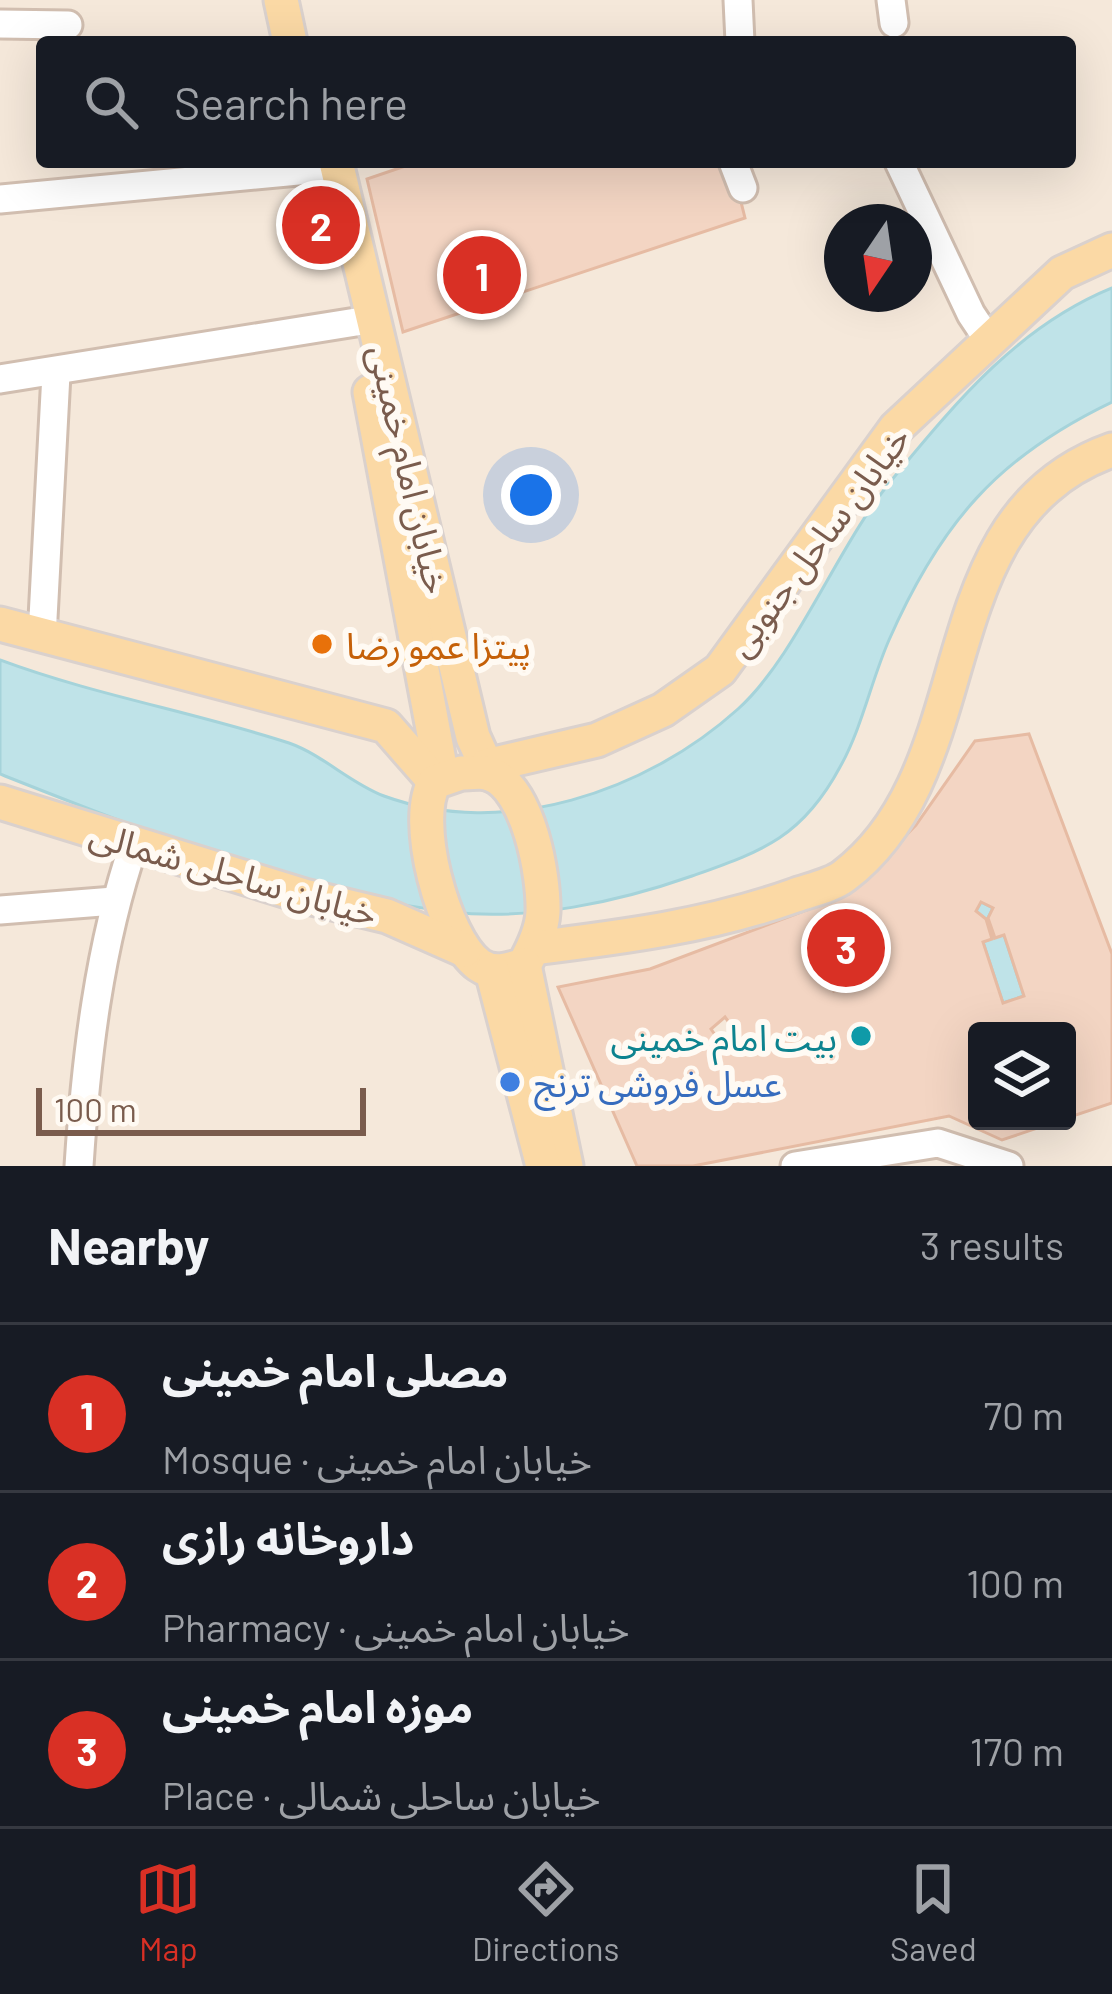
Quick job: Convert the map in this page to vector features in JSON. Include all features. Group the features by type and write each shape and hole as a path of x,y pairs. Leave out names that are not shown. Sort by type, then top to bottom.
{"main road":[{"path":"281,0 289,36"},
{"path":"300,0 308,36"},
{"name":"خیابان امام خمینی","path":"331,168 356,322 428,680 439,894 459,942"},
{"name":"خیابان امام خمینی","path":"331,168 473,737 488,770"},
{"name":"خیابان ساحل جنوبی","path":"433,791 488,770 556,753 663,710 720,670 896,428 1062,273 1112,250"},
{"path":"523,952 738,916 842,878 893,826 941,720 995,550 1024,506 1112,450"},
{"path":"0,624 378,725 420,698 428,680"},
{"path":"378,725 377,744 433,791"},
{"path":"518,805 556,753"},
{"path":"488,770 518,805 539,868 523,952 543,1166"},
{"name":"خیابان ساحلی شمالی","path":"0,802 387,916 459,942 523,952"},
{"path":"523,952 566,1166"}],"street":[{"path":"738,0 740,36"},
{"path":"0,24 69,22"},
{"path":"0,199 112,175 251,168"},
{"path":"902,168 970,314 989,341"},
{"path":"0,380 356,322"},
{"path":"42,637 56,374"},
{"path":"79,1166 84,1085 114,902 134,844"},
{"path":"0,910 114,902"},
{"path":"796,1166 938,1143 1009,1166"}],"shaded area":[{"path":"0,0 1112,0 1112,1166 0,1166"}],"water":[{"path":"1112,288 1112,402 1071,423 1004,471 952,528 909,599 854,736 826,791 795,826 760,849 664,885 604,901 512,914 451,912 279,875 0,774 0,660 289,743 384,796 430,808 477,813 524,810 617,785 661,764 738,709 780,660 875,503 942,420 1019,344"},
{"path":"981,902 993,908 988,918 994,937 1004,935 1024,996 1003,1003 983,942 992,938 976,911"}],"building":[{"path":"399,168 732,168 745,218 403,332 367,179"},
{"path":"1029,734 1112,954 1112,1103 1076,1115 1076,1022 968,1022 968,1125 949,1116 693,1166 637,1166 558,987 650,969 849,894 916,825 975,741","holes":["981,902 993,908 988,918 995,938 1004,935 1024,996 1003,1003 983,942 992,939 986,919 976,911","856,968 861,982 834,991 830,977","725,1017 736,1032 720,1042 711,1029"]},
{"path":"980,1130 1031,1130 1002,1140"}],"place":[{"name":"داروخانه رازی","path":"321,225"},
{"name":"مصلی امام خمینی","path":"482,275"},
{"name":"پیتزا عمو رضا","path":"322,644"},
{"name":"موزه امام خمینی","path":"846,948"},
{"name":"بیت امام خمینی","path":"861,1036"},
{"name":"عسل فروشی ترنج","path":"510,1082"}]}
